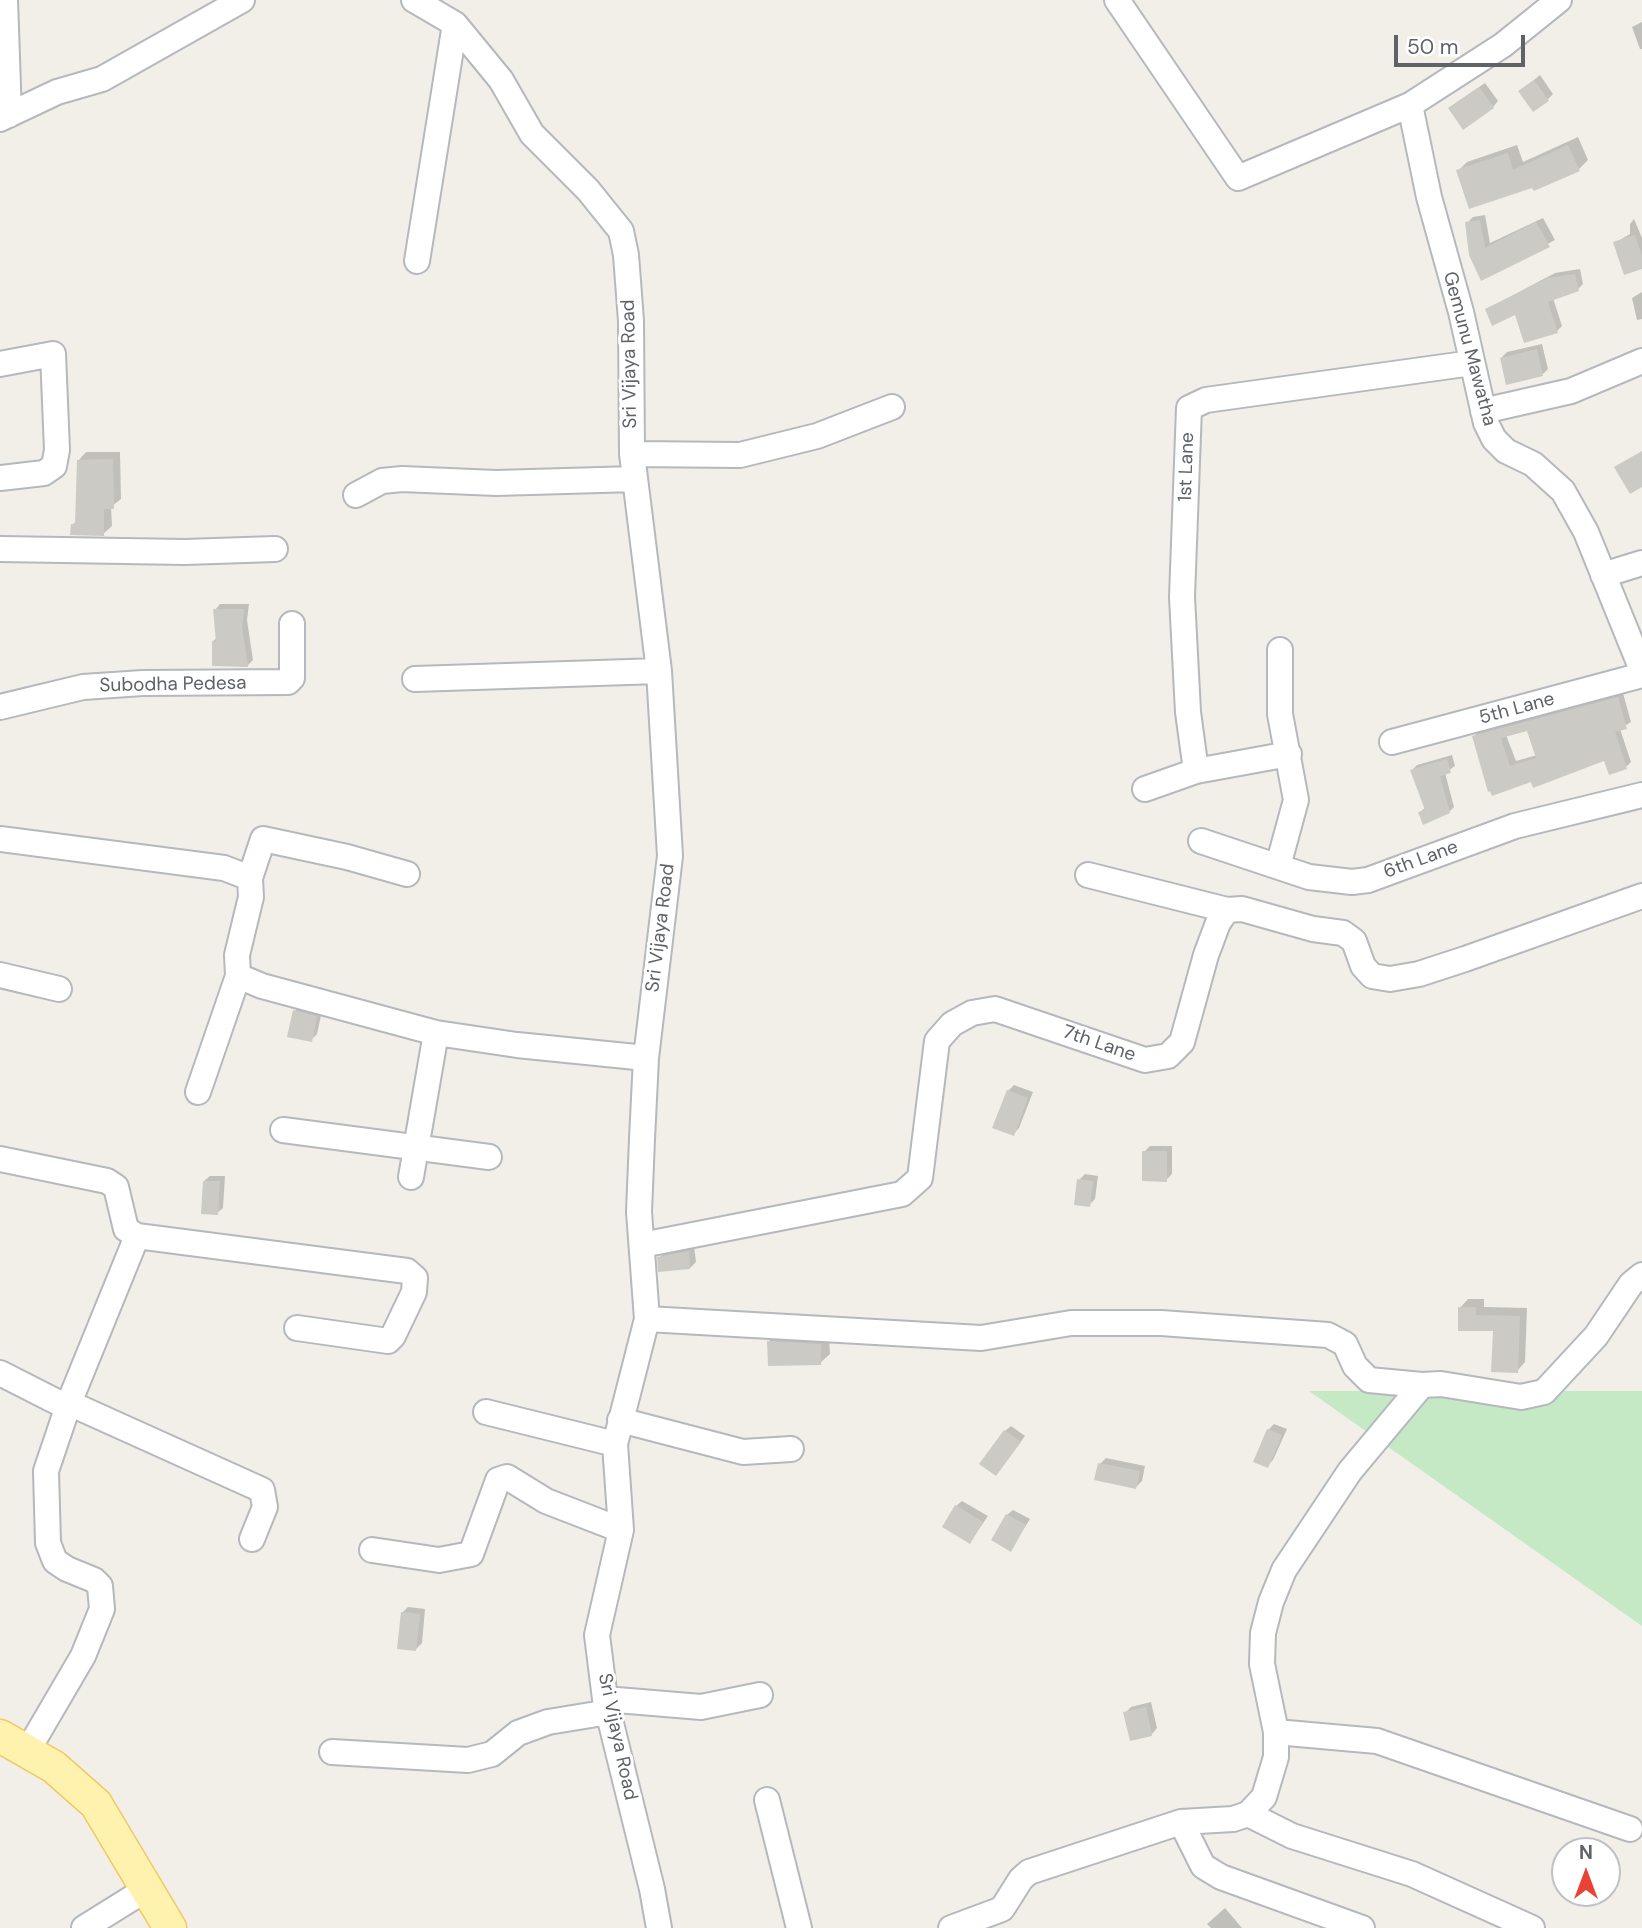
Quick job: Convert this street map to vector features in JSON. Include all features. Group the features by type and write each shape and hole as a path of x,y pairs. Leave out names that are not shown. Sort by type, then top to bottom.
{"main road":[{"path":"0,1736 28,1750 69,1778 96,1804 170,1928"}],"street":[{"path":"5,0 5,117 57,92 103,79 242,0"},
{"name":"Sri Vijaya Road","path":"414,0 455,24 501,80 531,134 588,190 621,231 631,321 632,454 659,670 670,856 646,1058 639,1212 647,1319 615,1444 621,1530 597,1635 607,1705 659,1928"},
{"path":"1117,0 1238,178 1410,105 1503,45 1559,0"},
{"path":"417,261 455,24"},
{"name":"Gemunu Mawatha","path":"1410,105 1429,197 1483,411 1494,439 1506,451 1533,464 1563,491 1586,532 1642,673"},
{"path":"0,364 53,354 57,450 54,466 44,473 0,478"},
{"path":"1483,411 1570,391 1642,360"},
{"name":"1st Lane","path":"1196,771 1188,712 1182,597 1189,408 1206,400 1472,363"},
{"path":"632,454 740,456 817,436 892,407"},
{"path":"356,495 382,481 402,479 496,483 635,478"},
{"path":"0,549 185,552 275,549"},
{"path":"1603,575 1642,563"},
{"name":"Subodha Pedesa","path":"0,707 83,687 143,683 288,682 292,678 292,624"},
{"path":"1278,866 1296,800 1280,714 1280,650"},
{"path":"415,679 659,670"},
{"name":"5th Lane","path":"1392,742 1642,673"},
{"path":"1145,789 1196,771 1289,754"},
{"name":"6th Lane","path":"1201,841 1326,881 1368,880 1515,826 1642,795"},
{"path":"198,1092 238,976 237,955 251,897 250,878 259,844 268,838 407,874"},
{"path":"0,839 224,868 250,878"},
{"path":"1087,876 1227,909 1242,909 1313,929 1343,933 1354,941 1363,966 1372,976 1390,979 1419,974 1465,960 1642,896"},
{"name":"7th Lane","path":"642,1245 902,1194 920,1178 937,1041 952,1024 972,1013 995,1009 1145,1060 1168,1056 1182,1042 1206,955 1218,923 1227,909"},
{"path":"0,975 59,989"},
{"path":"238,976 262,986 436,1033 517,1045 646,1058"},
{"path":"411,1177 436,1033"},
{"path":"282,1130 489,1157"},
{"path":"0,1159 107,1181 116,1187 126,1229 137,1236 407,1271 415,1278 414,1292 388,1341 297,1328"},
{"path":"28,1750 83,1656 102,1609 100,1586 94,1580 55,1561 48,1543 47,1471 69,1404 137,1236"},
{"path":"647,1319 981,1338 1071,1324 1161,1324 1328,1335 1345,1344 1355,1366 1369,1380 1441,1384 1521,1397 1544,1392 1596,1336 1631,1284 1642,1275"},
{"path":"0,1373 57,1402 69,1404 262,1490 265,1507 252,1539"},
{"path":"951,1928 1002,1909 1021,1879 1029,1872 1181,1822 1233,1819 1248,1814 1264,1797 1271,1779 1276,1732 1262,1664 1263,1633 1271,1602 1284,1570 1349,1471 1422,1385"},
{"path":"486,1412 615,1444"},
{"path":"620,1420 743,1452 792,1449"},
{"path":"372,1550 439,1560 471,1554 498,1480 507,1477 546,1501 621,1530"},
{"path":"332,1752 468,1760 492,1754 518,1732 607,1705 701,1707 760,1695"},
{"path":"1276,1732 1377,1741 1630,1829"},
{"path":"767,1800 799,1928"},
{"path":"1248,1814 1292,1836 1412,1874 1532,1928"},
{"path":"1181,1822 1203,1866 1221,1877 1362,1928"},
{"path":"84,1928 145,1890"}],"green space":[{"path":"1309,1391 1642,1391 1642,1626"}],"building":[{"path":"1534,80 1549,101 1533,112 1518,91"},
{"path":"1479,87 1494,108 1463,130 1448,108"},
{"path":"1568,145 1580,171 1534,191 1532,188 1469,209 1456,170 1508,153 1513,170"},
{"path":"1480,220 1485,248 1536,222 1550,247 1481,281 1469,255 1465,222"},
{"path":"1635,235 1642,256 1642,269 1624,275 1613,242"},
{"path":"1575,274 1579,291 1548,302 1558,333 1524,343 1515,315 1492,326 1485,309 1548,278"},
{"path":"1537,349 1543,376 1506,385 1500,358"},
{"path":"1642,451 1642,487 1630,494 1614,467"},
{"path":"113,459 114,509 104,509 104,536 70,535 71,524 75,524 77,460"},
{"path":"213,609 244,609 242,627 248,667 212,666 212,641 216,642"},
{"path":"1618,697 1627,729 1615,732 1627,769 1609,775 1604,761 1533,788 1531,782 1492,796 1490,791 1488,792 1472,736","holes":["1527,731 1536,758 1510,766 1501,738"]},
{"path":"1447,759 1451,773 1440,776 1450,813 1423,825 1418,812 1425,810 1410,770"},
{"path":"293,1010 317,1016 312,1042 287,1037"},
{"path":"1007,1090 1028,1098 1014,1136 992,1128"},
{"path":"1142,1151 1167,1151 1167,1182 1142,1181"},
{"path":"1077,1179 1093,1181 1090,1207 1074,1205"},
{"path":"203,1181 220,1181 218,1215 201,1214"},
{"path":"689,1251 690,1269 658,1272 657,1257"},
{"path":"1458,1307 1476,1307 1476,1315 1520,1316 1518,1373 1491,1372 1493,1331 1458,1331"},
{"path":"767,1341 821,1344 821,1365 768,1366"},
{"path":"1267,1429 1282,1435 1268,1468 1253,1462"},
{"path":"1004,1430 1021,1442 996,1476 979,1464"},
{"path":"1098,1463 1140,1471 1136,1489 1094,1480"},
{"path":"955,1505 983,1522 970,1544 942,1527"},
{"path":"1006,1514 1026,1525 1011,1552 991,1540"},
{"path":"401,1612 420,1614 416,1651 397,1649"},
{"path":"1146,1707 1152,1736 1130,1741 1123,1712"}]}
